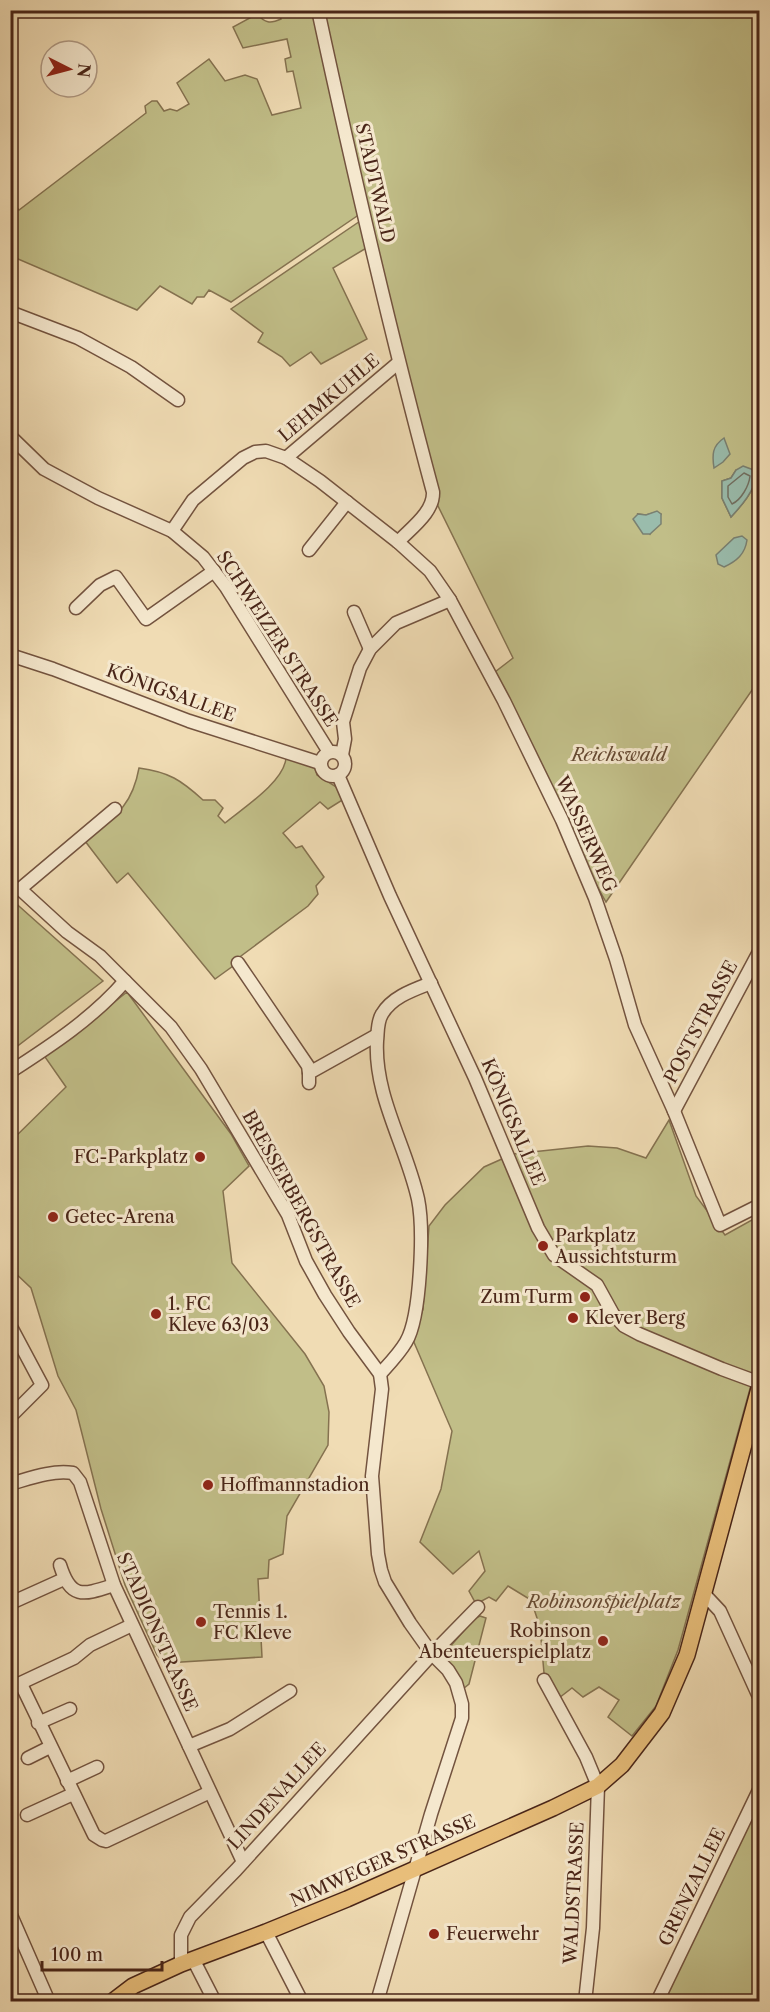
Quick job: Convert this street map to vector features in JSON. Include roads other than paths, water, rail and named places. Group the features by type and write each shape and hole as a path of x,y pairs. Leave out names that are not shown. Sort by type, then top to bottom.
{"main road":[{"name":"NIMWEGER STRASSE","path":"187,1962 346,1899 553,1808 598,1786 622,1765 662,1713 687,1655 705,1595 759,1384"},
{"path":"112,2001 133,1986 187,1962"}],"street":[{"name":"STADTWALD","path":"318,10 398,363 433,492 434,501 429,509 398,542"},
{"path":"10,312 78,338 131,367 178,400"},
{"name":"LEHMKUHLE","path":"172,531 193,500 243,458 255,452 266,451 286,458 398,363"},
{"name":"SCHWEIZER STRASSE","path":"10,436 29,456 53,475 172,531 189,543 226,587 329,752"},
{"name":"WASSERWEG","path":"286,458 398,542 430,571 450,600 504,701 562,820 595,898 635,1025 674,1111 720,1226 759,1205"},
{"path":"309,550 347,502"},
{"path":"75,608 100,585 116,577 146,619 214,571"},
{"path":"338,775 344,770 345,765 342,755 345,739 344,722 360,668 370,650 396,623 450,600"},
{"path":"354,612 370,650"},
{"name":"KÖNIGSALLEE","path":"10,655 189,721 320,763 324,773 328,776 338,775 390,896 480,1089 542,1236 554,1255 597,1285 613,1314 624,1326 759,1384"},
{"path":"320,763 321,758 329,752 334,751 342,755"},
{"name":"BRESSERBERGSTRASSE","path":"115,809 20,889 67,932 100,956 171,1027 201,1069 288,1215 306,1261 326,1295 349,1332 380,1374"},
{"name":"POSTSTRASSE","path":"674,1111 759,950"},
{"path":"238,963 308,1066 309,1078 377,1035"},
{"path":"10,1072 75,1028 115,993 125,981"},
{"path":"377,2001 431,1814 462,1718 461,1697 456,1683 410,1623 385,1582 378,1554 372,1476 382,1389 380,1374 407,1341 414,1322 418,1303 421,1227 418,1199 380,1081 377,1035 381,1016 388,1006 399,997 431,983"},
{"path":"10,1325 42,1385 10,1417"},
{"name":"STADIONSTRASSE","path":"10,1484 50,1473 73,1473 80,1482 114,1584 243,1862"},
{"path":"60,1565 64,1580 79,1593 88,1593 114,1584"},
{"path":"13,1602 64,1580"},
{"path":"705,1595 720,1611 759,1699"},
{"name":"LINDENALLEE","path":"187,1962 181,1935 190,1917 478,1607"},
{"path":"132,1624 90,1645 74,1658 16,1686 38,1723 94,1835 102,1840 106,1841 210,1792"},
{"path":"544,1680 586,1757 598,1786"},
{"path":"189,1746 230,1729 290,1691"},
{"path":"38,1723 70,1709"},
{"path":"28,1758 50,1747"},
{"path":"67,1781 97,1767"},
{"name":"WALDSTRASSE","path":"585,2001 593,1928 598,1786"},
{"name":"GRENZALLEE","path":"657,2001 759,1788"},
{"path":"27,1815 74,1794"},
{"path":"10,1913 49,2001"},
{"path":"267,1932 302,2001"},
{"path":"187,1962 215,2001"}],"water":[{"path":"724,438 730,454 714,468 714,451 717,444"},
{"path":"743,466 758,474 747,497 731,517 722,498 722,481 731,478 736,470"},
{"path":"657,511 661,514 661,524 650,534 643,534 633,519 638,514 646,515"},
{"path":"742,536 747,540 740,556 724,567 718,564 716,555 734,538"}],"place":[{"name":"FC-Parkplatz","path":"200,1157"},
{"name":"Getec-Arena","path":"53,1217"},
{"name":"Parkplatz Aussichtsturm","path":"543,1246"},
{"name":"Zum Turm","path":"585,1297"},
{"name":"1. FC Kleve 63/03","path":"156,1314"},
{"name":"Klever Berg","path":"573,1318"},
{"name":"Hoffmannstadion","path":"208,1485"},
{"name":"Tennis 1. FC Kleve","path":"201,1622"},
{"name":"Robinson Abenteuerspielplatz","path":"603,1641"},
{"name":"Feuerwehr","path":"434,1934"}],"park label":[{"name":"Reichswald","path":"619,755"},
{"name":"Robinsonspielplatz","path":"604,1602"}]}
